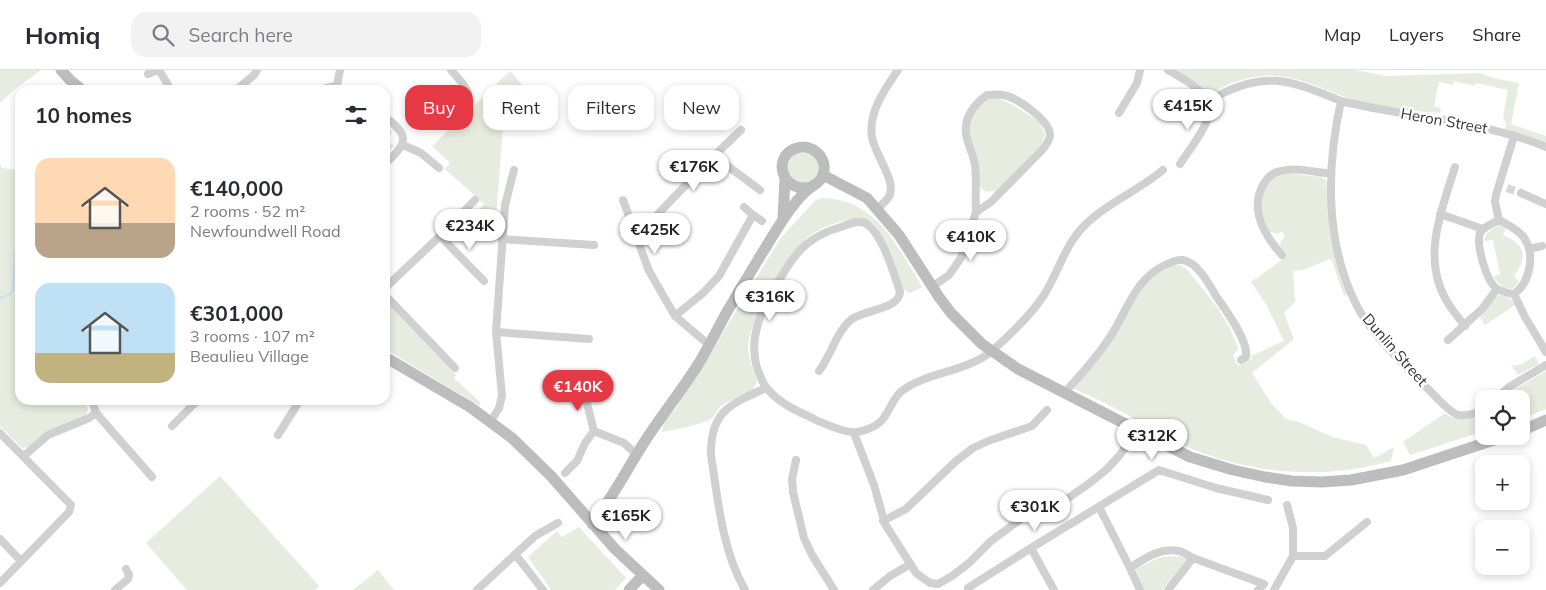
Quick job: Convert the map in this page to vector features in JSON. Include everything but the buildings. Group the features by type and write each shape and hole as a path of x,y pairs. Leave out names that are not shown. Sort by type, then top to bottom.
{"street":[{"path":"61,70 76,85"},
{"path":"148,74 159,70 168,85"},
{"path":"242,85 257,70"},
{"path":"337,85 340,70"},
{"path":"451,70 464,85"},
{"path":"877,209 888,198 891,191 890,182 872,137 873,122 882,94 898,70"},
{"path":"1119,113 1137,83 1140,70"},
{"path":"1168,70 1188,81 1211,99 1212,106 1192,148 1180,164"},
{"name":"Heron Street","path":"1211,99 1244,83 1260,80 1277,80 1303,86 1341,101 1479,126 1546,148"},
{"path":"932,287 949,275 961,258 976,212 975,165 966,134 967,120 978,101 987,95 1003,95 1015,100 1044,120 1048,128 1048,140 1043,149 992,202 976,212"},
{"name":"Dunlin Street","path":"1341,101 1333,144 1331,205 1337,249 1348,285 1358,308 1408,370 1449,409 1457,414 1467,415 1475,413"},
{"path":"390,121 402,132 403,145 390,159"},
{"path":"632,227 652,220 741,130"},
{"path":"1514,136 1503,187 1496,195 1495,202 1499,220 1520,233 1529,249 1530,261 1526,278 1518,292 1514,294"},
{"path":"403,145 421,153 439,168"},
{"path":"592,524 699,362 751,269 783,219 811,187 820,181 823,175 823,160 812,148 795,148 784,159 782,169 785,178 783,219"},
{"path":"716,154 729,168 760,190"},
{"path":"1455,167 1440,214 1434,246 1435,262 1438,283 1445,298 1465,326"},
{"path":"491,421 499,408 502,396 496,332 505,205 514,170"},
{"path":"820,371 847,324 859,315 892,304 900,296 898,284 881,240 874,230 862,222 839,227 808,243 785,270 760,318 754,342 756,364 766,388 788,405 804,415 854,433 874,426 881,421 902,391 930,377 967,365 992,351 1038,303 1063,256 1082,228 1101,212 1163,170"},
{"path":"1282,255 1270,242 1261,225 1258,214 1260,191 1264,182 1271,175 1286,170 1331,174"},
{"path":"823,175 867,198 899,234 932,287 951,313 982,344 1018,369 1190,457 1233,470 1292,481 1322,482 1351,480 1403,470 1479,445"},
{"path":"785,178 794,187 803,189 811,187"},
{"path":"1520,193 1546,204"},
{"path":"390,283 440,236 474,200"},
{"path":"623,200 649,271 675,316 709,345"},
{"path":"744,207 762,221"},
{"path":"1440,214 1483,229"},
{"path":"675,316 719,276 754,215"},
{"path":"1499,220 1483,229 1480,233 1479,245 1490,282 1497,289 1514,294 1546,352"},
{"path":"440,236 484,281"},
{"path":"502,239 594,246"},
{"path":"1529,249 1542,246"},
{"path":"1064,393 1090,366 1110,338 1136,289 1152,272 1176,261 1184,260 1191,264 1206,280 1220,301 1235,324 1247,352 1246,357 1241,360"},
{"path":"1448,340 1482,309 1497,289"},
{"path":"390,301 455,368"},
{"path":"496,332 589,339"},
{"path":"390,359 491,421 512,438 551,476 592,524 658,590"},
{"path":"1506,390 1546,365"},
{"path":"583,388 594,431"},
{"path":"745,590 733,565 728,546 712,462 711,440 716,422 728,408 747,396 766,388"},
{"path":"94,405 96,413 152,477"},
{"path":"172,426 193,405"},
{"path":"278,435 296,405"},
{"path":"883,521 906,509 955,462 973,448 1032,426 1047,410"},
{"path":"24,456 48,435 89,418 96,413"},
{"path":"1530,427 1546,420"},
{"path":"854,433 874,485 883,521 909,565 930,583 938,584 969,564 991,541 1025,516 1064,501 1091,482 1119,456 1138,430"},
{"path":"594,431 624,443 637,455"},
{"path":"565,473 577,461 585,443 594,431"},
{"path":"0,433 71,505 69,512 0,583"},
{"path":"796,460 792,479 793,492 804,538 812,555 834,590"},
{"path":"969,590 968,588 1031,548 1159,470 1216,488 1268,500"},
{"path":"1278,589 1293,556 1293,528 1287,505"},
{"path":"1099,507 1140,590"},
{"path":"1293,556 1325,556 1367,522"},
{"path":"476,590 535,536 558,523"},
{"path":"0,538 21,561"},
{"path":"1031,548 1054,590"},
{"path":"1130,568 1149,556 1163,551 1180,551 1264,584 1258,590"},
{"path":"515,554 543,590"},
{"path":"1168,590 1194,558"},
{"path":"872,590 890,576 909,565"},
{"path":"115,590 130,575 126,568"},
{"path":"628,590 643,575"}],"shaded area":[{"path":"0,70 41,70 20,85 15,85 15,89 0,103"},
{"path":"1176,70 1355,70 1387,76 1480,73 1493,78 1519,83 1511,124 1546,136 1546,144 1505,129 1506,123 1503,118 1508,90 1476,83 1475,86 1454,81 1453,85 1439,82 1434,106 1441,108 1440,113 1395,109 1368,104 1303,81 1276,76 1258,76 1241,80 1212,93"},
{"path":"510,71 522,85 495,85"},
{"path":"483,97 483,130 503,130 495,229 477,212 484,204 445,169 450,163 432,146 449,130 473,130 473,107"},
{"path":"996,97 1040,122 1045,134 1041,147 997,191 987,191 982,189 978,182 976,159 969,128 971,118 978,108 986,100"},
{"path":"807,151 820,162 819,175 805,185 789,177 787,165 794,154"},
{"path":"0,164 2,168 15,169 15,405 86,405 88,410 86,416 44,434 30,447 22,448 0,426"},
{"path":"1285,173 1321,177 1326,180 1335,252 1347,294 1344,296 1330,259 1303,270 1293,271 1295,302 1284,313 1294,339 1252,373 1271,403 1286,419 1299,422 1332,437 1366,445 1374,458 1394,447 1391,461 1340,471 1314,472 1262,468 1236,463 1187,447 1114,407 1075,389 1076,383 1135,295 1148,279 1174,265 1186,268 1223,317 1238,349 1233,356 1238,366 1252,359 1251,356 1284,341 1266,304 1251,282 1287,254 1280,246 1281,241 1285,237 1282,232 1277,234 1270,232 1262,211 1264,188 1275,176"},
{"path":"823,198 842,201 858,207 872,216 884,228 904,256 922,287 910,293 903,289 877,228 871,222 862,219 846,220 820,229 808,237 791,257 771,289 755,322 748,347 757,380 752,390 721,406 708,421 662,432 670,412 675,410 688,387 693,382 780,239 816,200"},
{"path":"1498,225 1506,228 1503,235 1516,243 1522,252 1521,263 1514,276 1519,282 1512,289 1503,287 1493,277 1500,274 1493,240 1484,241 1487,233"},
{"path":"1499,295 1509,298 1515,305 1485,325 1480,317"},
{"path":"390,306 456,375 454,378 480,402 480,406 390,352"},
{"path":"1535,356 1539,364 1518,375 1512,366 1522,364"},
{"path":"1546,371 1546,409 1530,415 1530,390 1514,390"},
{"path":"1445,413 1459,420 1475,418 1475,434 1410,455 1403,442"},
{"path":"220,476 319,586 315,590 187,590 146,543"},
{"path":"579,527 626,578 615,590 551,590 528,557 557,531 562,537"},
{"path":"1173,556 1188,558 1162,590 1144,590 1136,569 1158,558"},
{"path":"378,570 394,590 353,590"}],"waterway":[{"path":"0,298 9,295 13,290 15,255"}],"tunnel":[{"path":"1507,188 1521,193"}]}
